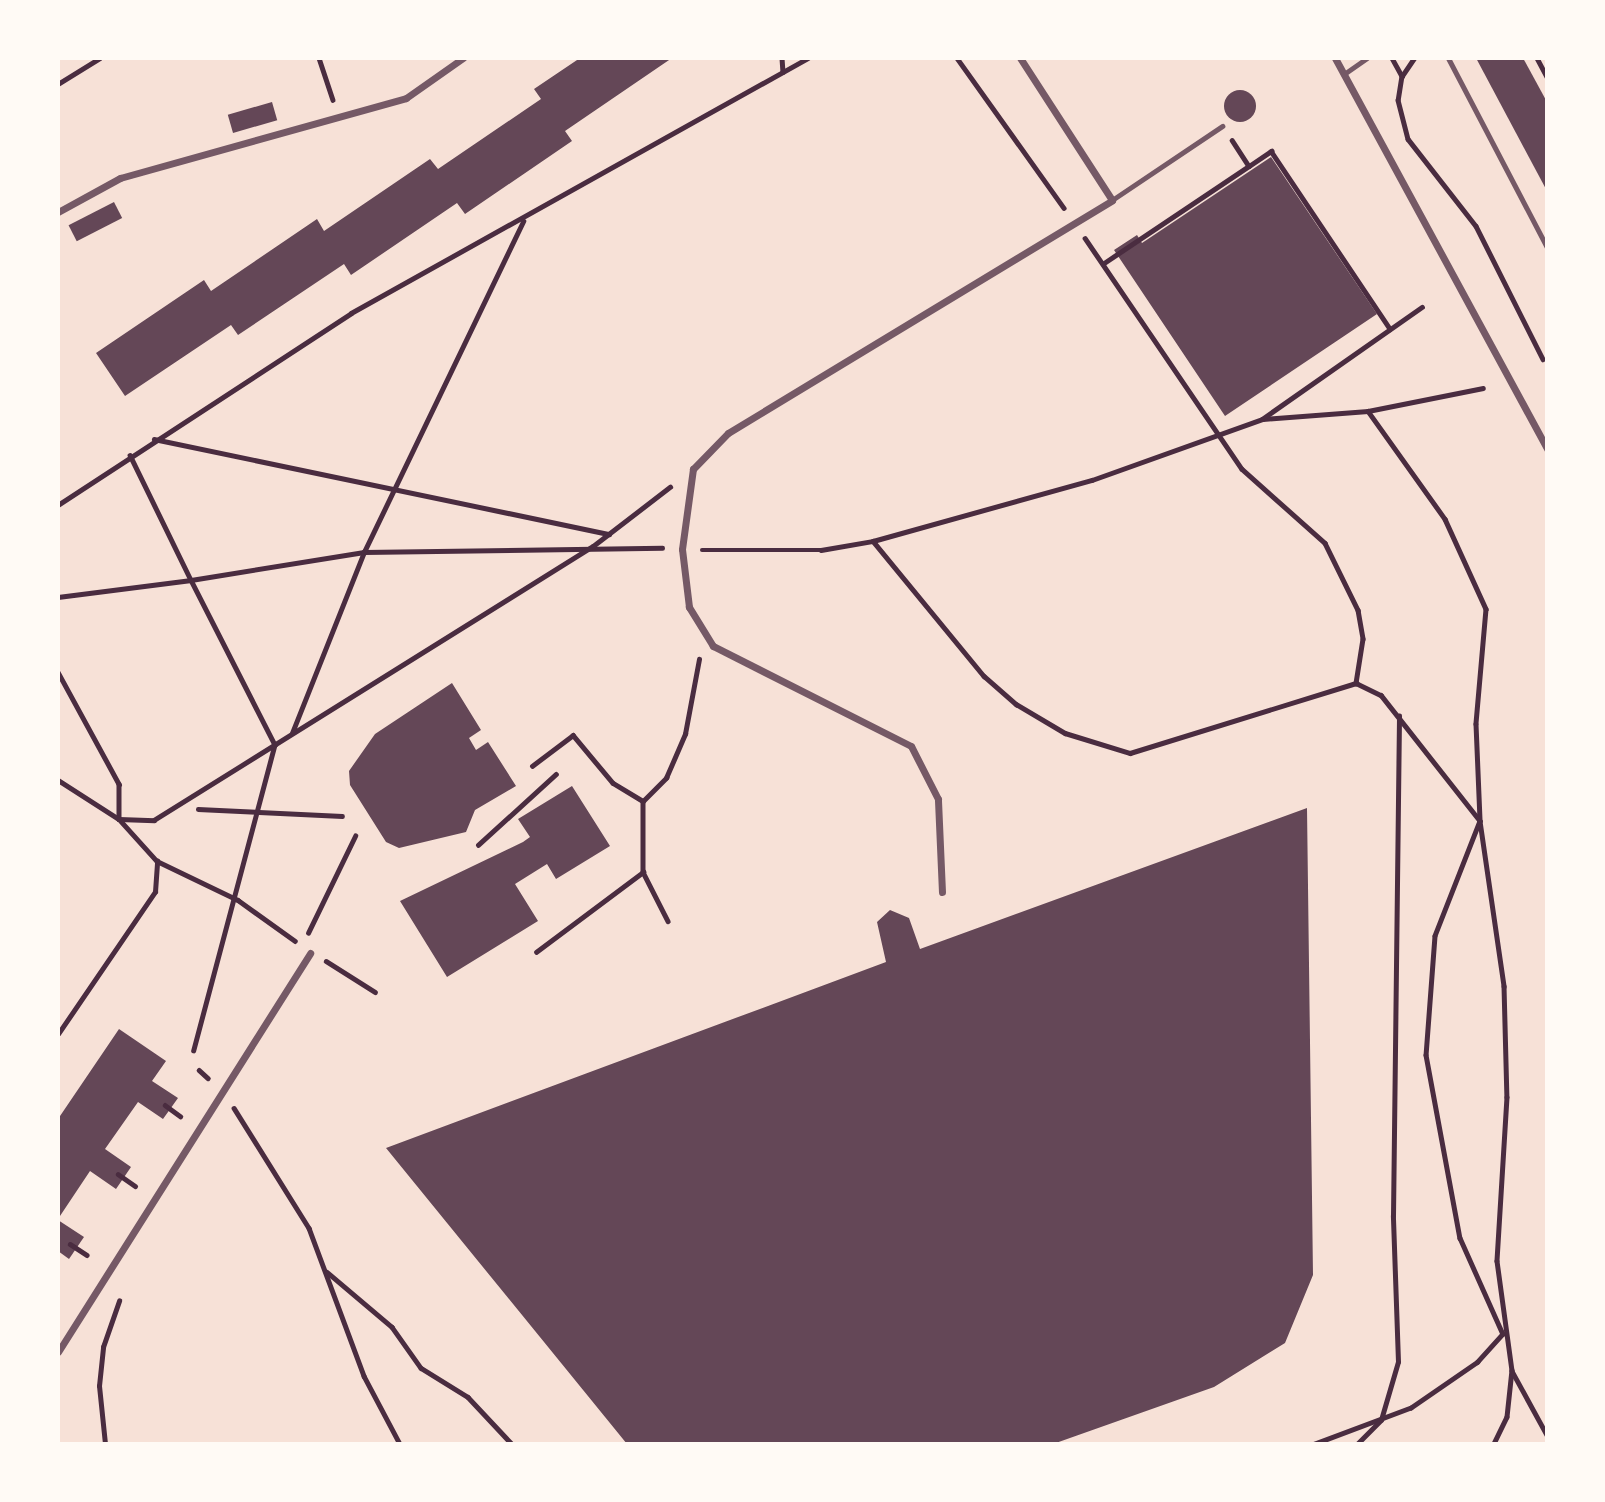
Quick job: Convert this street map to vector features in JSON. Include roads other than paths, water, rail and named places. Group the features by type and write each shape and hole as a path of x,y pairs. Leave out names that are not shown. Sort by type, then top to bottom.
{"street":[{"path":"58,212 120,178 339,119 406,98 463,58"},
{"path":"942,892 938,799 911,746 747,667 700,630 689,607 682,549 692,469 728,433 1112,200 1020,58"},
{"path":"1335,58 1547,449"},
{"path":"58,1352 226,1093 310,953"}],"lane":[{"path":"1344,74 1367,58"},
{"path":"1448,58 1547,247"},
{"path":"1112,200 1222,126"}]}
